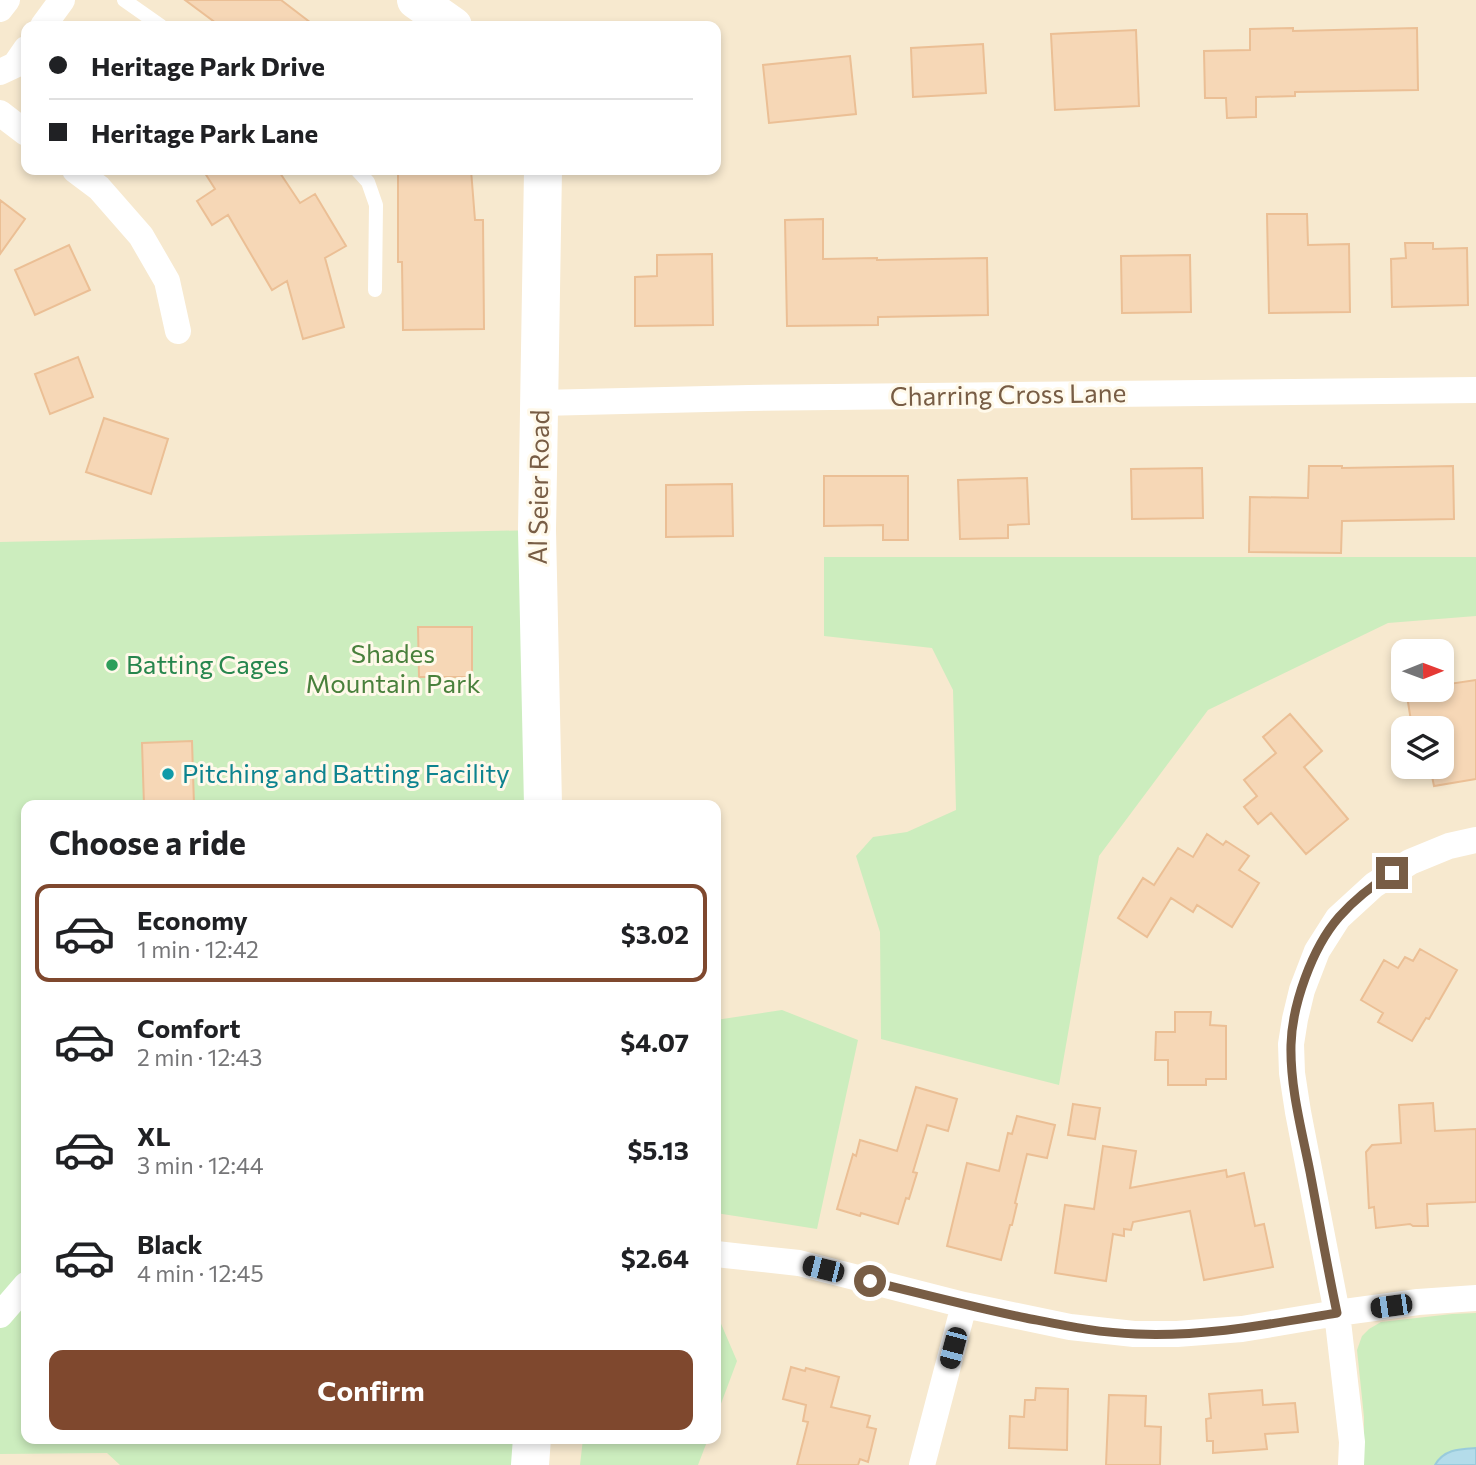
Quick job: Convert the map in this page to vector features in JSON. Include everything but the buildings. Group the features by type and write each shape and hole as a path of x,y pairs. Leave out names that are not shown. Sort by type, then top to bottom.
{"street":[{"path":"0,9 7,0"},
{"path":"47,21 62,0"},
{"path":"416,0 446,21"},
{"path":"0,72 15,65 21,56"},
{"path":"0,114 21,129"},
{"path":"82,175 99,188 141,236 167,281 178,331"},
{"name":"Al Seier Road","path":"542,800 537,530 543,175"},
{"name":"Charring Cross Lane","path":"540,402 1476,390"},
{"path":"1351,1465 1352,1442 1337,1313 1292,1073 1291,1044 1295,1019 1302,990 1317,951 1338,918 1374,885 1410,862 1449,846 1476,840"},
{"path":"721,1255 799,1263 964,1305 1070,1327 1134,1334 1242,1329 1418,1302 1476,1298"},
{"path":"0,1315 21,1291"},
{"path":"922,1465 964,1305"},
{"path":"530,1465 532,1444"}],"lane":[{"path":"124,0 154,21"},
{"path":"362,175 368,182 376,205 375,290"}],"shaded area":[{"path":"0,0 1476,0 1476,1465 0,1465"}],"green space":[{"name":"Shades Mountain Park","path":"537,530 534,800 21,800 21,1444 526,1444 525,1465 120,1465 107,1453 0,1454 0,542"},
{"path":"824,557 1476,557 1476,616 1388,623 1208,710 1099,856 1059,1085 881,1039 880,932 856,856 873,837 907,832 956,810 953,690 932,648 824,636"},
{"path":"782,1010 858,1040 817,1229 721,1214 721,1019"},
{"path":"1476,1313 1476,1465 1364,1465 1364,1417 1357,1350 1362,1336 1381,1322"},
{"path":"721,1324 737,1361 721,1404"},
{"path":"582,1444 706,1444 698,1465 580,1465"}],"water":[{"path":"1476,1448 1476,1465 1435,1465 1448,1453"}],"place":[{"name":"Batting Cages","path":"112,665"},
{"name":"Pitching and Batting Facility","path":"168,774"}],"route":[{"path":"870,1281 964,1305 1070,1327 1134,1334 1242,1329 1337,1313 1298,1112 1291,1044 1302,990 1317,951 1338,918 1374,885 1392,873"}]}
